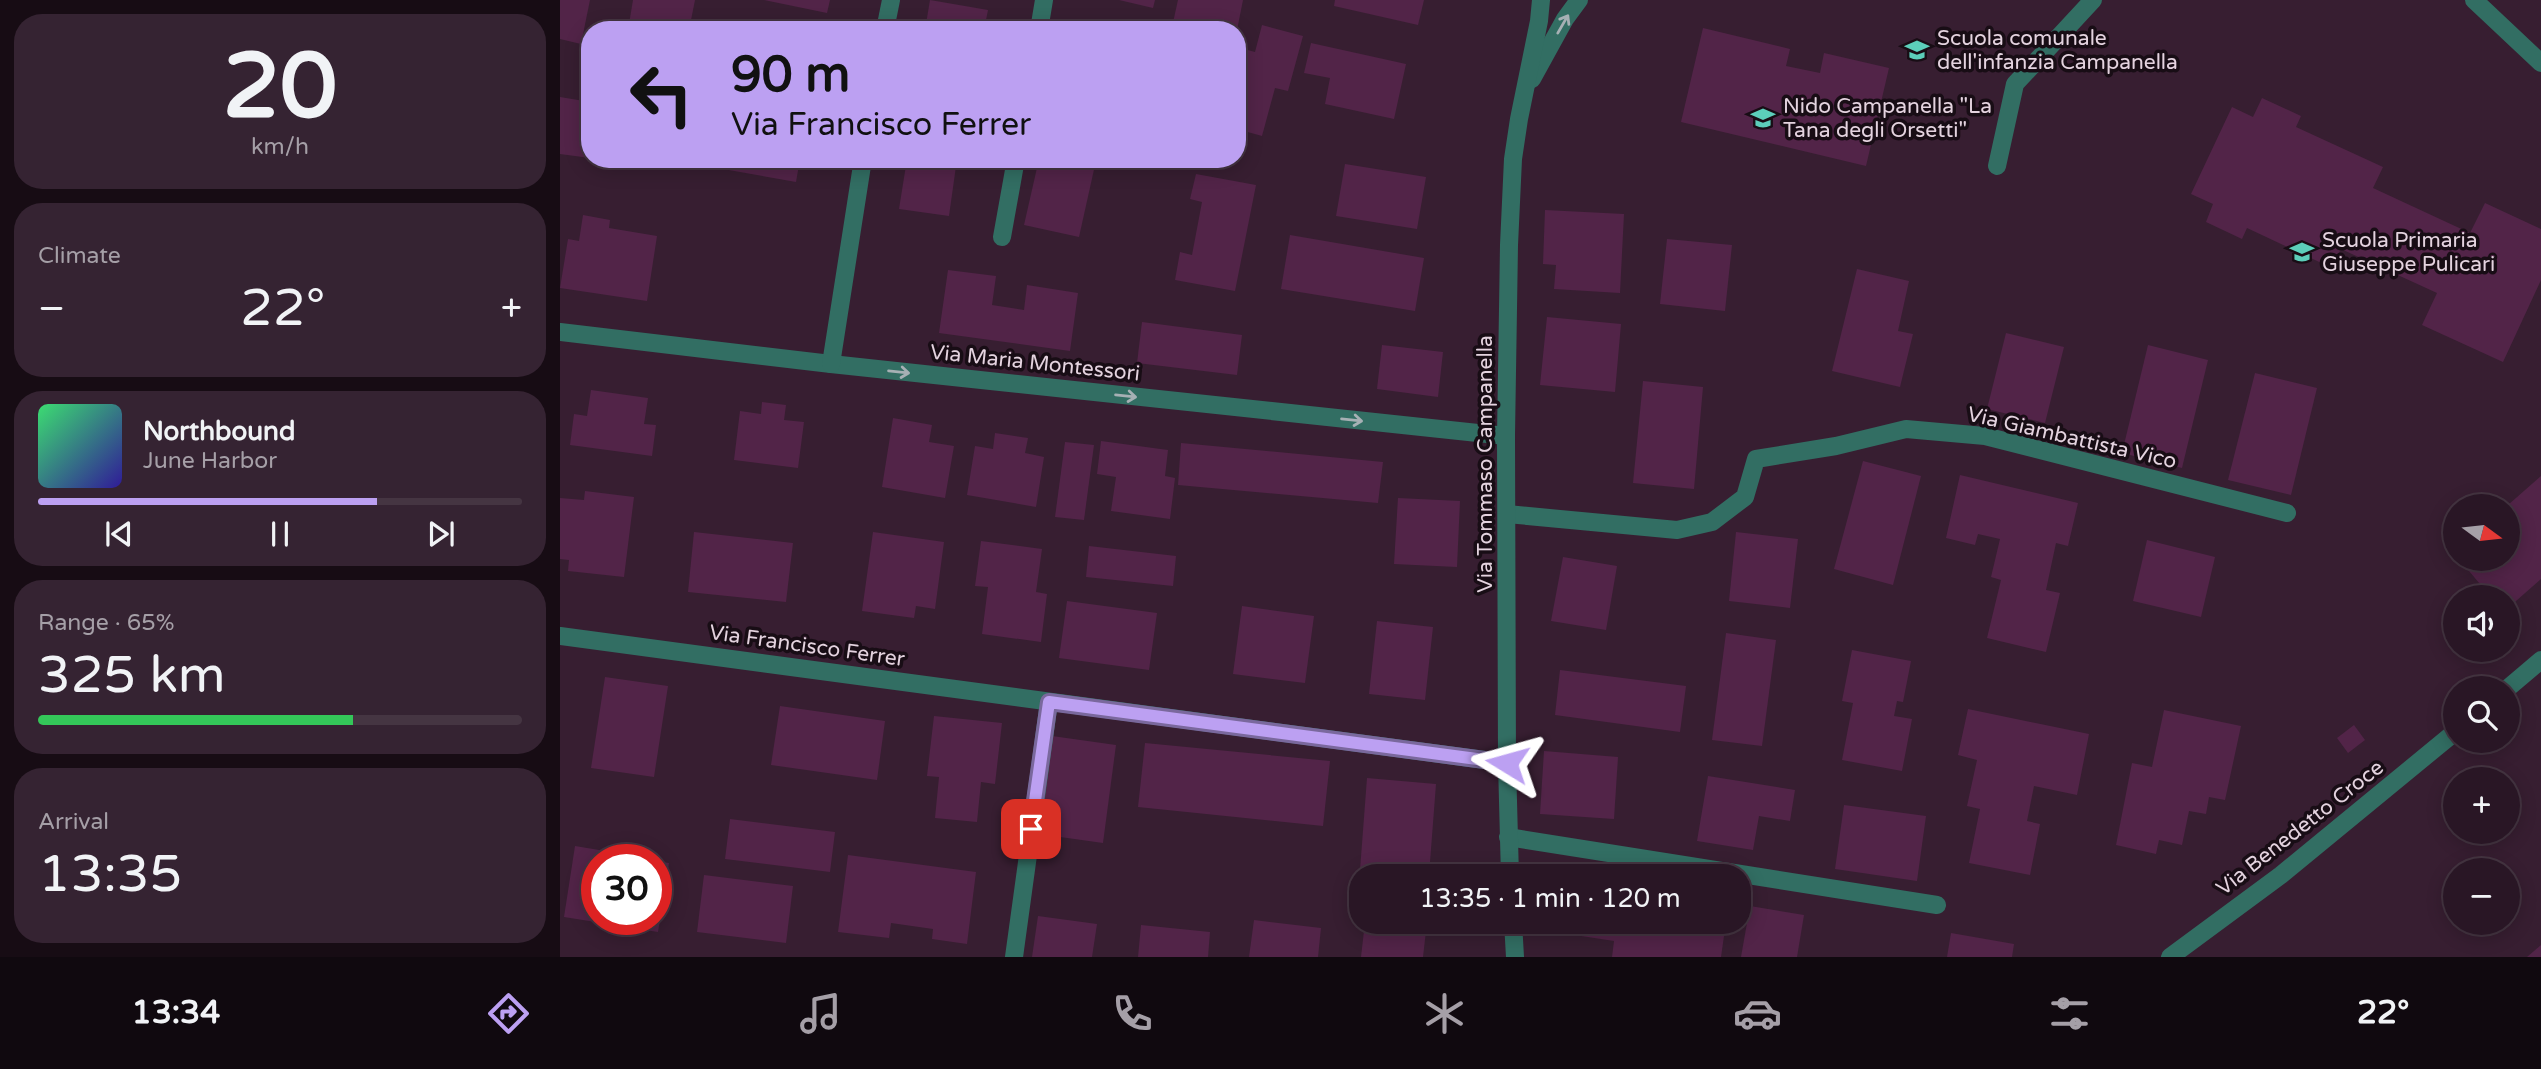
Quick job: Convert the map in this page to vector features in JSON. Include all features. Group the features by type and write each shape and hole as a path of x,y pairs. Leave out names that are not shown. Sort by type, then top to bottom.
{"street":[{"path":"887,21 891,0"},
{"path":"1040,21 1044,0"},
{"name":"Via Tommaso Campanella","path":"1509,864 1506,436 1509,245 1513,159 1541,0"},
{"name":"Via Tommaso Campanella","path":"1525,91 1565,19 1579,0"},
{"path":"1997,166 2015,84 2093,0"},
{"path":"2474,0 2541,63"},
{"path":"831,364 862,168"},
{"path":"1002,237 1014,168"},
{"name":"Via Maria Montessori","path":"560,332 831,364 1506,436"},
{"name":"Via Giambattista Vico","path":"1507,514 1677,530 1712,522 1745,497 1756,459 1836,446 1906,429 1984,436 2287,513"},
{"name":"Via Francisco Ferrer","path":"560,636 1507,763"},
{"path":"2520,678 2541,660"},
{"path":"1014,957 1049,702"},
{"name":"Via Benedetto Croce","path":"2170,957 2281,875 2443,742"},
{"path":"1508,837 1937,905"},
{"path":"1514,934 1515,957"}],"building":[{"path":"560,0 590,0 586,21 581,21 581,44 560,39"},
{"path":"633,0 695,0 691,21 630,21"},
{"path":"764,0 830,0 827,13"},
{"path":"930,0 988,10 986,21 926,21"},
{"path":"1119,0 1155,0 1153,8"},
{"path":"1178,0 1243,0 1239,21 1173,21"},
{"path":"1335,0 1424,0 1418,25 1334,6"},
{"path":"1262,25 1303,36 1288,91 1275,88 1262,136 1246,132 1246,50 1255,52"},
{"path":"1703,28 1790,49 1786,66 1820,73 1824,53 1889,68 1866,166 1681,122"},
{"path":"1311,43 1406,64 1394,119 1325,104 1330,78 1304,73"},
{"path":"560,97 581,100 581,157 560,154"},
{"path":"2262,98 2301,116 2296,127 2383,167 2373,188 2470,233 2485,203 2541,229 2541,280 2503,362 2422,325 2437,293 2341,249 2332,268 2247,228 2242,239 2206,222 2213,204 2191,194 2232,107 2253,117"},
{"path":"1345,164 1426,177 1417,229 1336,216"},
{"path":"723,168 798,168 796,182"},
{"path":"906,168 956,168 949,216 899,209"},
{"path":"1037,168 1094,168 1079,237 1024,225"},
{"path":"1196,174 1256,185 1235,291 1175,280 1180,252 1192,255 1202,202 1190,199"},
{"path":"1545,210 1624,214 1620,293 1554,289 1556,265 1543,264"},
{"path":"583,215 610,220 609,228 657,236 647,301 560,288 568,239 579,241"},
{"path":"1290,235 1424,258 1415,311 1281,289"},
{"path":"1667,239 1732,245 1725,311 1660,304"},
{"path":"1857,269 1909,281 1898,331 1913,334 1900,387 1832,371"},
{"path":"948,270 996,276 992,305 1024,310 1027,285 1078,293 1070,351 939,333"},
{"path":"1547,317 1621,324 1615,392 1540,385"},
{"path":"1142,322 1242,335 1237,375 1137,363"},
{"path":"2006,333 2064,347 2045,423 1987,409"},
{"path":"1382,345 1443,352 1438,397 1377,389"},
{"path":"2148,345 2208,360 2182,468 2122,453"},
{"path":"2255,373 2317,388 2291,495 2228,480"},
{"path":"1643,381 1703,387 1694,489 1633,483"},
{"path":"591,390 648,398 644,424 656,425 652,456 570,445 574,414 587,416"},
{"path":"762,402 786,405 784,420 804,422 798,468 734,460 740,411 761,414"},
{"path":"893,418 932,425 929,442 954,446 945,498 882,487"},
{"path":"995,433 1028,438 1025,453 1044,457 1036,507 967,495 975,446 993,449"},
{"path":"1101,441 1168,450 1165,476 1175,478 1170,519 1111,511 1116,477 1097,474"},
{"path":"1065,442 1094,445 1084,520 1055,517"},
{"path":"1181,443 1383,462 1378,503 1178,485"},
{"path":"1863,461 1921,476 1893,585 1834,569"},
{"path":"1960,475 2078,503 2068,546 2056,543 2046,590 2060,593 2046,652 1987,638 2001,580 1991,577 2000,539 1978,534 1975,545 1946,538"},
{"path":"2541,476 2541,579 2520,597 2520,585 2481,585 2469,571 2520,571 2520,494"},
{"path":"585,491 634,497 624,577 568,571 569,560 560,559 560,498 584,500"},
{"path":"1398,498 1460,501 1457,567 1394,564"},
{"path":"694,532 793,543 786,602 688,592"},
{"path":"873,532 944,542 935,609 916,606 914,618 862,611"},
{"path":"1736,532 1798,539 1790,608 1729,601"},
{"path":"2147,540 2215,557 2201,617 2133,601"},
{"path":"981,541 1042,549 1036,592 1047,594 1041,642 982,634 988,587 975,586"},
{"path":"1089,546 1176,556 1173,586 1086,577"},
{"path":"1563,557 1617,566 1606,630 1551,621"},
{"path":"1067,601 1157,613 1149,670 1059,658"},
{"path":"1242,606 1314,616 1305,683 1233,674"},
{"path":"1377,621 1433,627 1425,700 1369,694"},
{"path":"1726,633 1776,640 1762,746 1712,740"},
{"path":"1852,650 1911,661 1903,702 1897,701 1894,716 1912,719 1902,771 1842,760 1853,703 1842,701"},
{"path":"1560,670 1686,686 1680,732 1555,715"},
{"path":"605,677 668,686 654,777 591,768"},
{"path":"780,706 885,721 877,780 771,765"},
{"path":"1968,709 2089,734 2077,795 2034,786 2027,821 2040,824 2030,875 1969,863 1980,809 1967,806 1977,760 1958,755"},
{"path":"2164,710 2241,726 2225,800 2209,797 2206,814 2189,811 2182,845 2159,840 2156,854 2116,845 2132,763 2152,767"},
{"path":"934,716 1002,723 995,784 981,782 977,822 935,818 939,777 927,776"},
{"path":"2354,725 2365,740 2348,753 2337,738"},
{"path":"1052,736 1116,745 1103,843 1039,834"},
{"path":"1145,743 1330,761 1323,826 1138,807"},
{"path":"1544,751 1618,757 1614,819 1540,814"},
{"path":"1708,776 1795,790 1790,821 1759,816 1753,850 1697,841"},
{"path":"1367,778 1436,784 1430,864 1360,864"},
{"path":"1844,805 1926,816 1917,881 1835,869"},
{"path":"730,819 835,832 830,872 725,859"},
{"path":"575,846 581,847 581,920 564,917"},
{"path":"848,855 976,872 967,944 932,939 933,929 891,923 889,938 838,932"},
{"path":"704,875 793,886 786,943 697,932"},
{"path":"1751,906 1804,915 1797,957 1741,957 1745,934 1751,934"},
{"path":"1038,916 1097,924 1092,957 1032,957"},
{"path":"1254,920 1321,928 1318,957 1249,957"},
{"path":"1141,925 1210,932 1208,957 1138,957"},
{"path":"1951,933 2014,944 2012,957 1947,957"},
{"path":"1364,934 1426,934 1423,957 1361,957"},
{"path":"1568,934 1724,934 1721,957 1612,957 1614,941"},
{"path":"2541,945 2541,957 2527,957"}],"place":[{"name":"Scuola comunale dell'infanzia Campanella","path":"1917,50"},
{"name":"Nido Campanella \"La Tana degli Orsetti\"","path":"1763,118"},
{"name":"Scuola Primaria Giuseppe Pulicari","path":"2302,252"}],"route":[{"path":"1031,829 1049,702 1507,763"}]}
